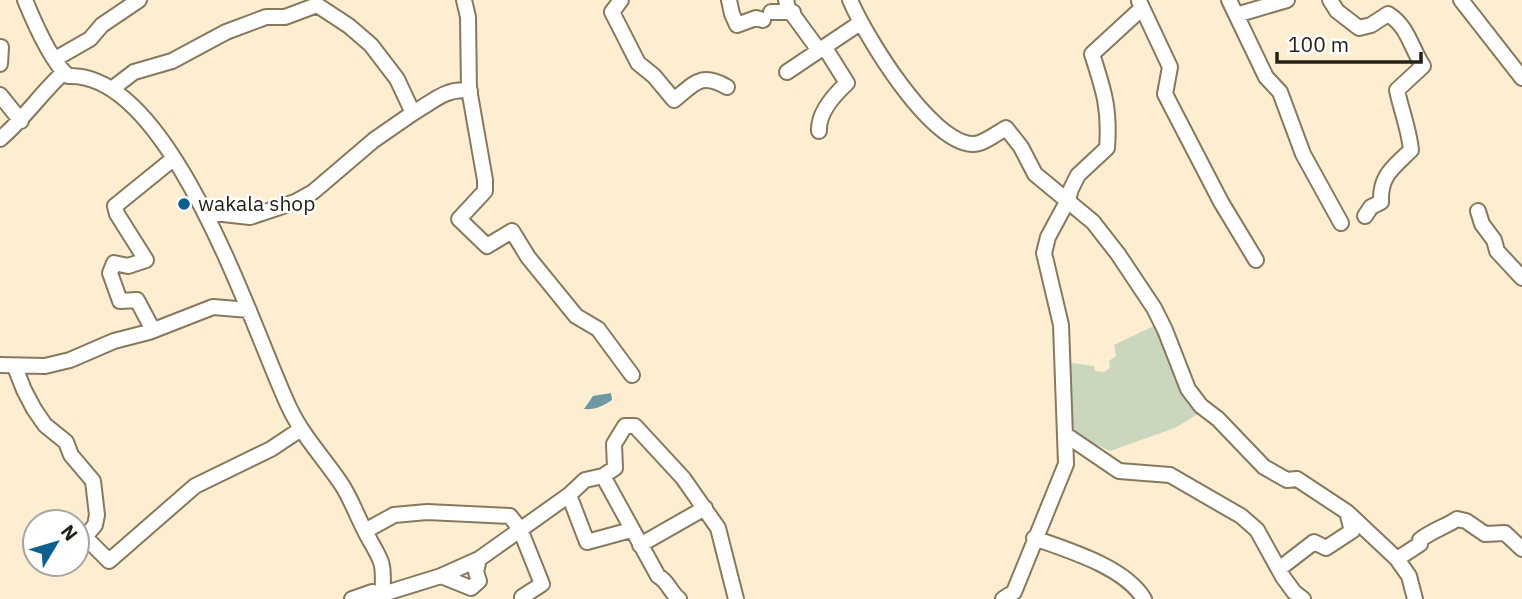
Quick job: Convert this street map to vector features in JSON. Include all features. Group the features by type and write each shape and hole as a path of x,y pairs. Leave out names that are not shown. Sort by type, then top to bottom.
{"street":[{"path":"25,0 64,72 68,76 113,88 153,129 205,212 289,409 342,484 382,564 384,597"},
{"path":"55,59 90,39 102,25 139,0"},
{"path":"464,0 468,17 470,91 485,191 459,219 487,246 512,231 528,257 576,316 598,329 632,375"},
{"path":"621,0 612,12 624,40 638,63 654,76 674,100 702,80 718,80 727,87"},
{"path":"729,0 737,25 789,6 847,83 833,98 819,121 819,131"},
{"path":"850,0 860,23 909,94 942,131 976,145 1006,128 1021,147 1035,174 1093,222 1110,243 1154,308 1188,388 1201,406 1218,419 1264,467 1287,480 1297,479 1347,512 1397,559 1409,576 1415,599"},
{"path":"1229,0 1266,77 1280,92 1303,154 1341,223"},
{"path":"1236,15 1287,0"},
{"path":"1331,0 1347,20 1359,28 1371,25 1388,14 1393,17 1407,32 1413,51 1423,66 1397,90 1409,131 1411,150 1387,174 1380,186 1381,202 1371,207 1364,216"},
{"path":"1461,0 1522,78"},
{"path":"113,88 134,72 172,61 226,33 266,17 285,17 303,4 323,7 371,45 397,79 413,113"},
{"path":"1003,599 1014,592 1066,464 1061,325 1044,253 1051,230 1078,175 1107,148 1109,118 1103,87 1092,54 1140,4 1170,67 1165,94 1221,202 1256,260"},
{"path":"787,72 860,23"},
{"path":"0,64 1,47"},
{"path":"0,139 21,121 47,88 64,72"},
{"path":"205,212 250,217 307,197 373,140 437,96 457,89 470,91"},
{"path":"0,95 21,121"},
{"path":"153,330 137,300 120,300 110,273 114,263 128,266 146,260 114,206 173,159"},
{"path":"1478,211 1497,251 1522,278"},
{"path":"7,366 45,366 70,360 114,341 153,330 213,307 249,310"},
{"path":"7,366 45,425 66,442 71,455 93,481 97,515 95,525 85,537 109,561 195,486 271,449 301,429"},
{"path":"352,599 372,592 384,597 479,559 586,480 603,476 615,468 614,444 625,426 635,426 670,463 718,528 736,599"},
{"path":"1066,435 1119,471 1170,475 1219,501 1250,522 1294,592 1303,599"},
{"path":"603,476 658,576 665,580 670,591 679,599"},
{"path":"569,495 587,542 631,530"},
{"path":"640,545 705,508"},
{"path":"365,531 394,515 427,512 510,516 520,529 542,584 522,597"},
{"path":"1279,569 1314,542 1326,548 1348,536 1352,531 1347,512"},
{"path":"1397,559 1420,544 1420,540 1427,534 1439,531 1457,519 1466,521 1485,534 1505,533 1522,549"},
{"path":"1034,538 1105,566 1139,590 1144,599"},
{"path":"441,576 471,589 479,581 476,572 479,559"}],"green space":[{"path":"1160,323 1198,414 1175,428 1110,451 1071,433 1065,362 1094,366 1095,371 1104,372 1110,368 1109,361 1116,356 1114,345"}],"water":[{"path":"611,393 612,400 609,402 584,409 593,396"}],"place":[{"name":"wakala shop","path":"184,204"}]}
